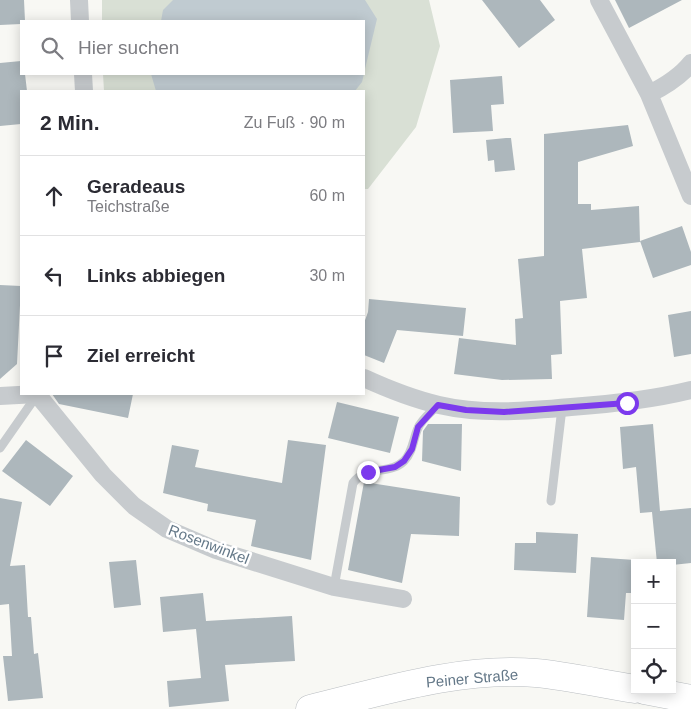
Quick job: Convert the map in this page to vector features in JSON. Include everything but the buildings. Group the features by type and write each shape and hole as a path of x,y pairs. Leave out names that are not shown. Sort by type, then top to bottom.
{"main road":[{"name":"Peiner Straße","path":"310,709 415,684 488,674 536,673 631,688"},
{"path":"665,694 691,699"}],"street":[{"path":"80,0 80,20"},
{"path":"600,0 649,94 691,196"},
{"path":"649,94 665,86 691,64"},
{"path":"83,75 84,90"},
{"path":"365,378 398,393 438,405 466,410 504,412 627,403 665,397 691,390"},
{"path":"0,396 20,395"},
{"name":"Rosenwinkel","path":"38,395 103,475 134,506 167,529 216,550 334,587 403,599"}],"lane":[{"path":"0,448 36,395"},
{"path":"334,587 353,483 359,476 395,467 404,461 412,449 418,427 438,405"},
{"path":"551,501 562,408"}],"shaded area":[{"path":"102,0 429,0 440,46 416,127 368,189 365,189 365,90 104,90 103,75 365,75 365,20 102,20"},
{"path":"173,0 365,0 377,19 365,69 365,20 161,20 163,10"},
{"path":"151,75 364,75 362,82 356,90 156,90"}],"route":[{"path":"368,472 395,467 404,461 412,449 418,427 438,405 466,410 504,412 627,403"}]}
